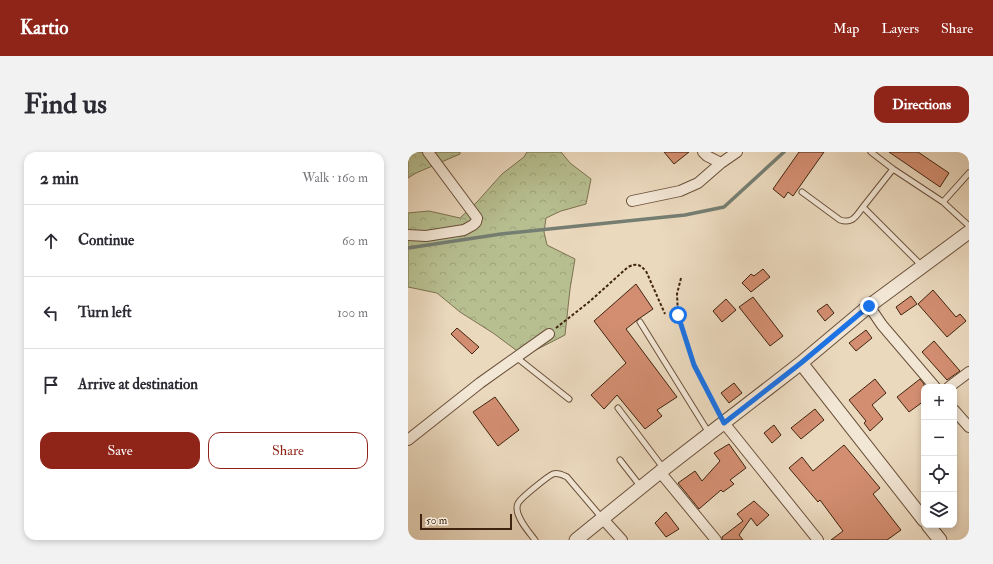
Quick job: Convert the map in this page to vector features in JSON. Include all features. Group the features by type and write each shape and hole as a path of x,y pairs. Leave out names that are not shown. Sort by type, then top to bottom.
{"street":[{"path":"408,235 426,236 464,230 473,226 476,222 476,218 428,152"},
{"path":"703,152 707,156 721,163"},
{"path":"632,201 680,191 698,183 721,163 737,152"},
{"path":"576,540 801,363 869,306 969,232"},
{"path":"869,306 882,325 932,384"},
{"path":"408,440 480,383 549,334"},
{"path":"801,363 921,516"},
{"path":"953,384 969,372"},
{"path":"957,413 969,427"},
{"path":"724,423 818,540"},
{"path":"662,471 716,540"},
{"path":"603,519 622,540"},
{"path":"930,528 940,540"}],"lane":[{"path":"871,152 893,169 943,202 969,226"},
{"path":"802,192 840,220 846,222 852,220 893,169"},
{"path":"943,202 969,173"},
{"path":"863,207 923,267"},
{"path":"640,322 710,434"},
{"path":"516,357 569,399"},
{"path":"618,408 662,471"},
{"path":"620,460 642,488"},
{"path":"535,540 519,516 517,508 519,501 548,477 554,474 560,474 568,477 603,519"}],"path":[{"path":"549,334 634,264 641,266 646,271 665,314"},
{"path":"681,278 677,294 678,315 694,365 724,423"}],"green space":[{"path":"408,152 460,152 460,154 408,178"},
{"path":"527,152 561,152 570,163 591,179 586,204 561,211 546,218 544,232 547,245 575,259 565,335 524,356 493,333 460,312 437,293 408,287 408,213 429,211 460,218 477,202 502,174 524,157"}],"building":[{"path":"664,152 689,152 674,164"},
{"path":"799,152 824,152 793,196 788,192 784,198 773,189"},
{"path":"889,152 918,152 949,173 940,187"},
{"path":"763,269 770,277 751,292 742,283 751,274 754,276"},
{"path":"636,284 653,309 626,329 677,397 657,410 662,416 645,429 617,395 604,409 591,395 626,363 594,321"},
{"path":"933,290 956,317 960,314 966,321 947,337 918,304"},
{"path":"911,296 917,304 901,315 896,307"},
{"path":"753,297 783,336 770,346 739,307"},
{"path":"726,299 736,310 722,322 713,311"},
{"path":"827,304 834,313 825,321 817,311"},
{"path":"457,328 479,347 472,354 451,334"},
{"path":"866,330 872,338 856,351 849,343"},
{"path":"934,341 960,371 947,380 922,352"},
{"path":"875,379 886,393 872,405 883,419 870,431 864,423 866,421 849,400"},
{"path":"920,379 924,384 921,384 921,403 909,412 897,397"},
{"path":"734,383 742,393 729,403 721,393"},
{"path":"495,397 519,430 498,446 473,412"},
{"path":"815,409 824,420 801,439 791,428"},
{"path":"774,425 781,435 772,443 764,433"},
{"path":"729,444 746,468 730,480 734,484 723,492 721,490 699,509 678,483 695,471 702,481 720,461 714,453"},
{"path":"844,445 880,488 873,494 901,530 887,540 831,540 843,531 820,500 818,502 789,468 802,457 813,471"},
{"path":"754,501 769,515 757,526 751,518 739,535 743,540 722,540 722,537 743,521 737,514"},
{"path":"666,512 679,529 666,537 655,523"}],"waterway":[{"path":"408,248 501,234 685,215 724,207 784,152"}],"route":[{"path":"678,315 694,365 724,423 772,384 801,363 869,306"}]}
